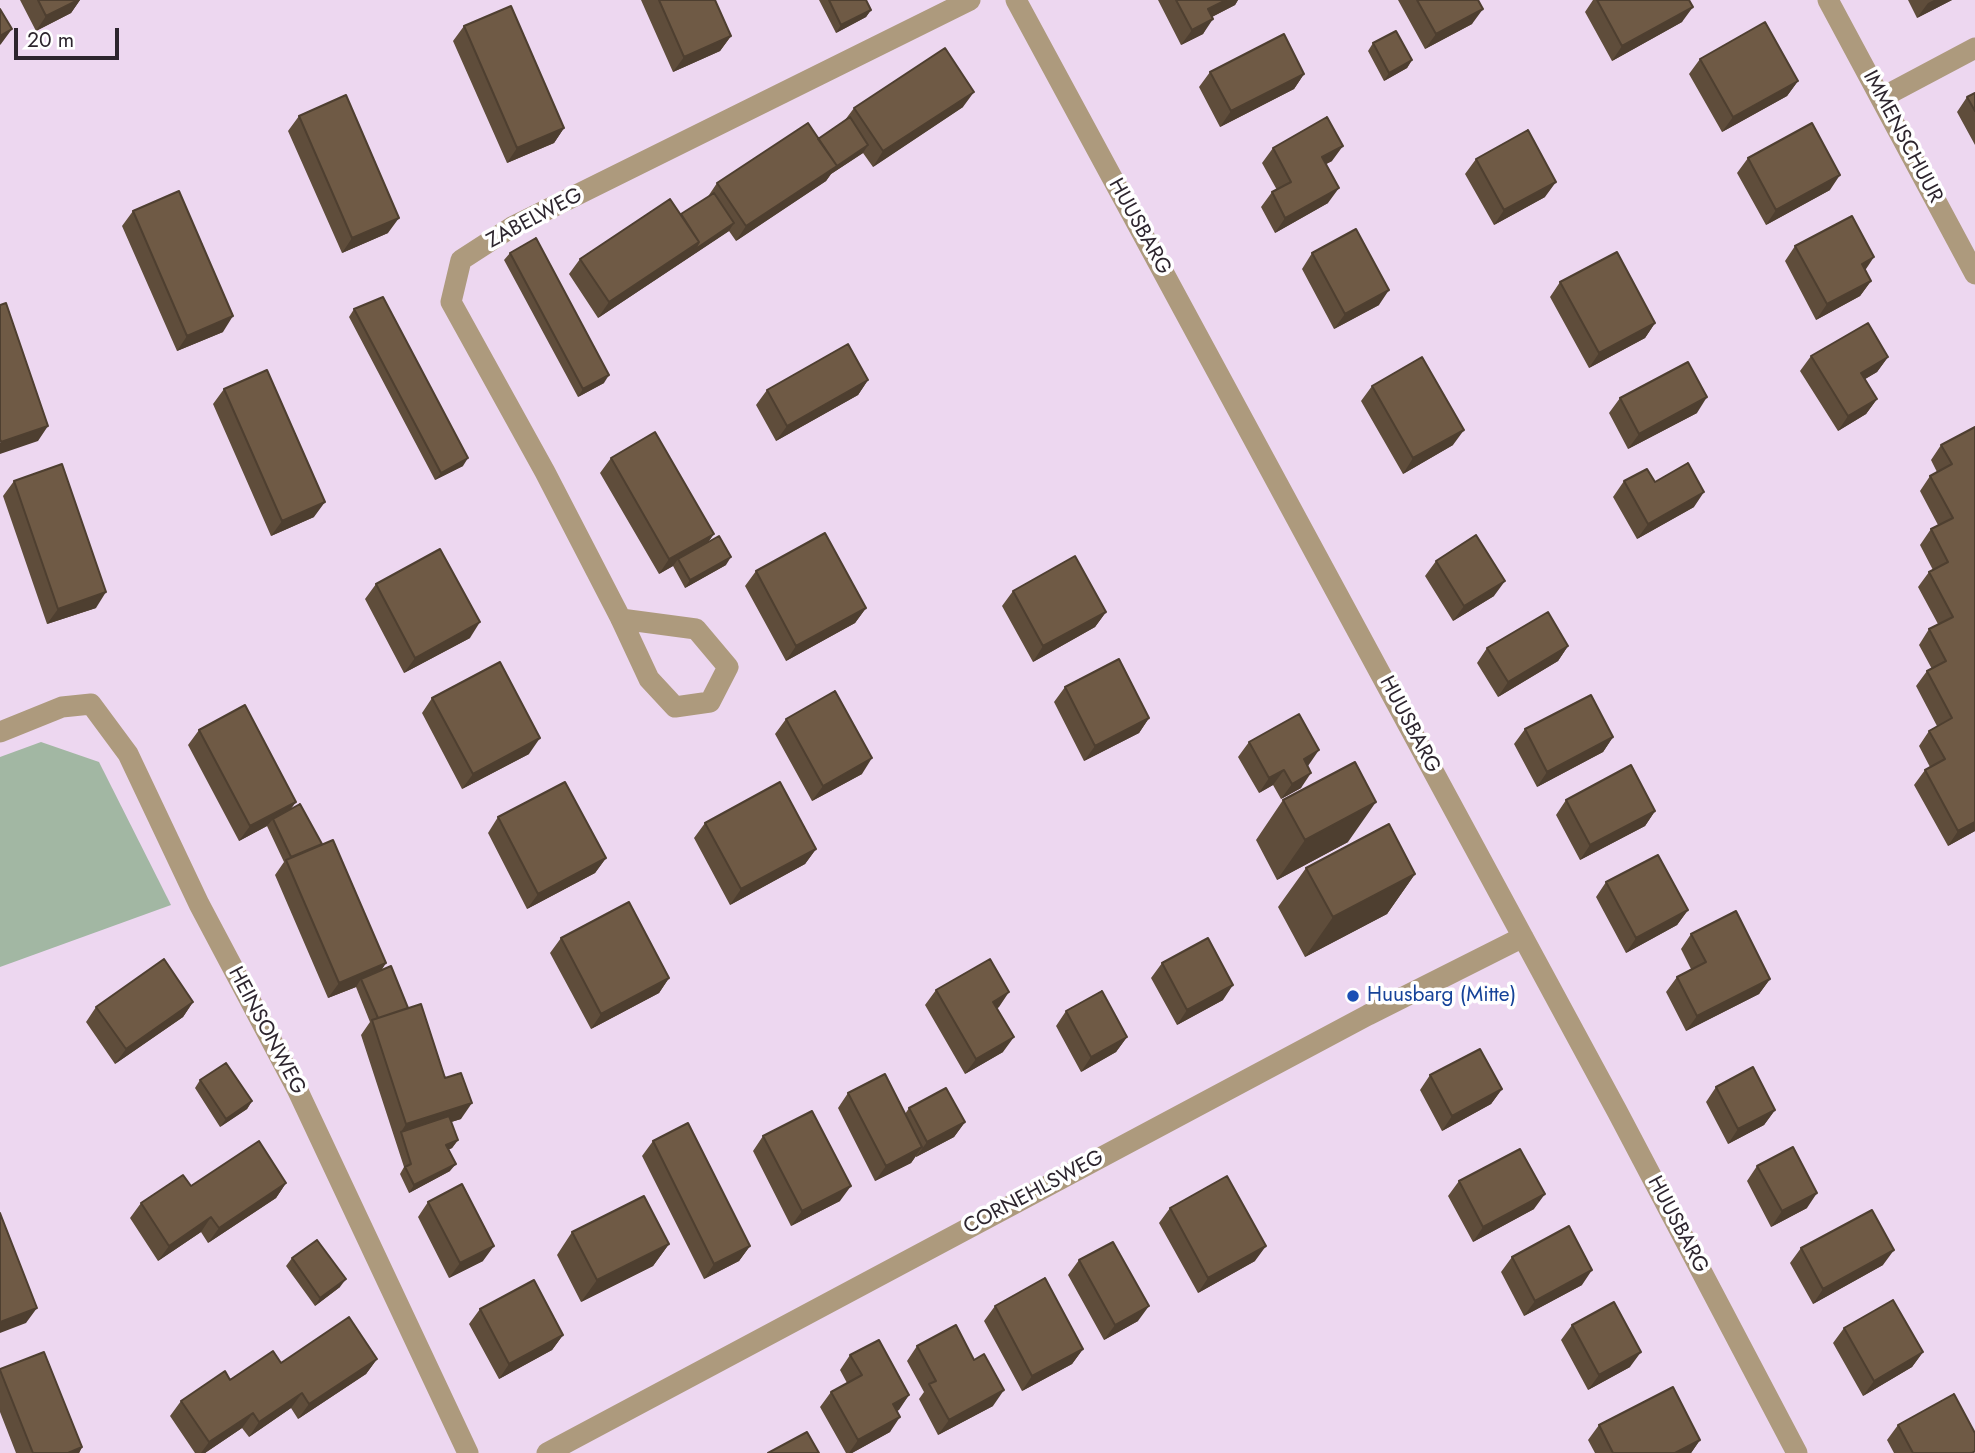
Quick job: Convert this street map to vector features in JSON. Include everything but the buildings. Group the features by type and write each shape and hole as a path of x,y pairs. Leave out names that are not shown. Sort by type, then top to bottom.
{"street":[{"name":"ZABELWEG","path":"621,619 696,629 728,667 710,702 676,707 649,679 545,472 451,302 461,260 512,227 970,0"},
{"name":"HUUSBARG","path":"1016,0 1617,1111 1797,1453"},
{"name":"IMMENSCHUUR","path":"1828,0 1975,274"},
{"path":"1881,98 1975,48"},
{"name":"HEINSONWEG","path":"0,732 62,707 91,705 128,754 199,904 297,1089 468,1453"},
{"name":"CORNEHLSWEG","path":"547,1453 1368,1015 1523,937"}],"green space":[{"path":"41,742 99,762 171,905 0,967 0,757"}],"place":[{"name":"Huusbarg (Mitte)","path":"1353,996"}]}
